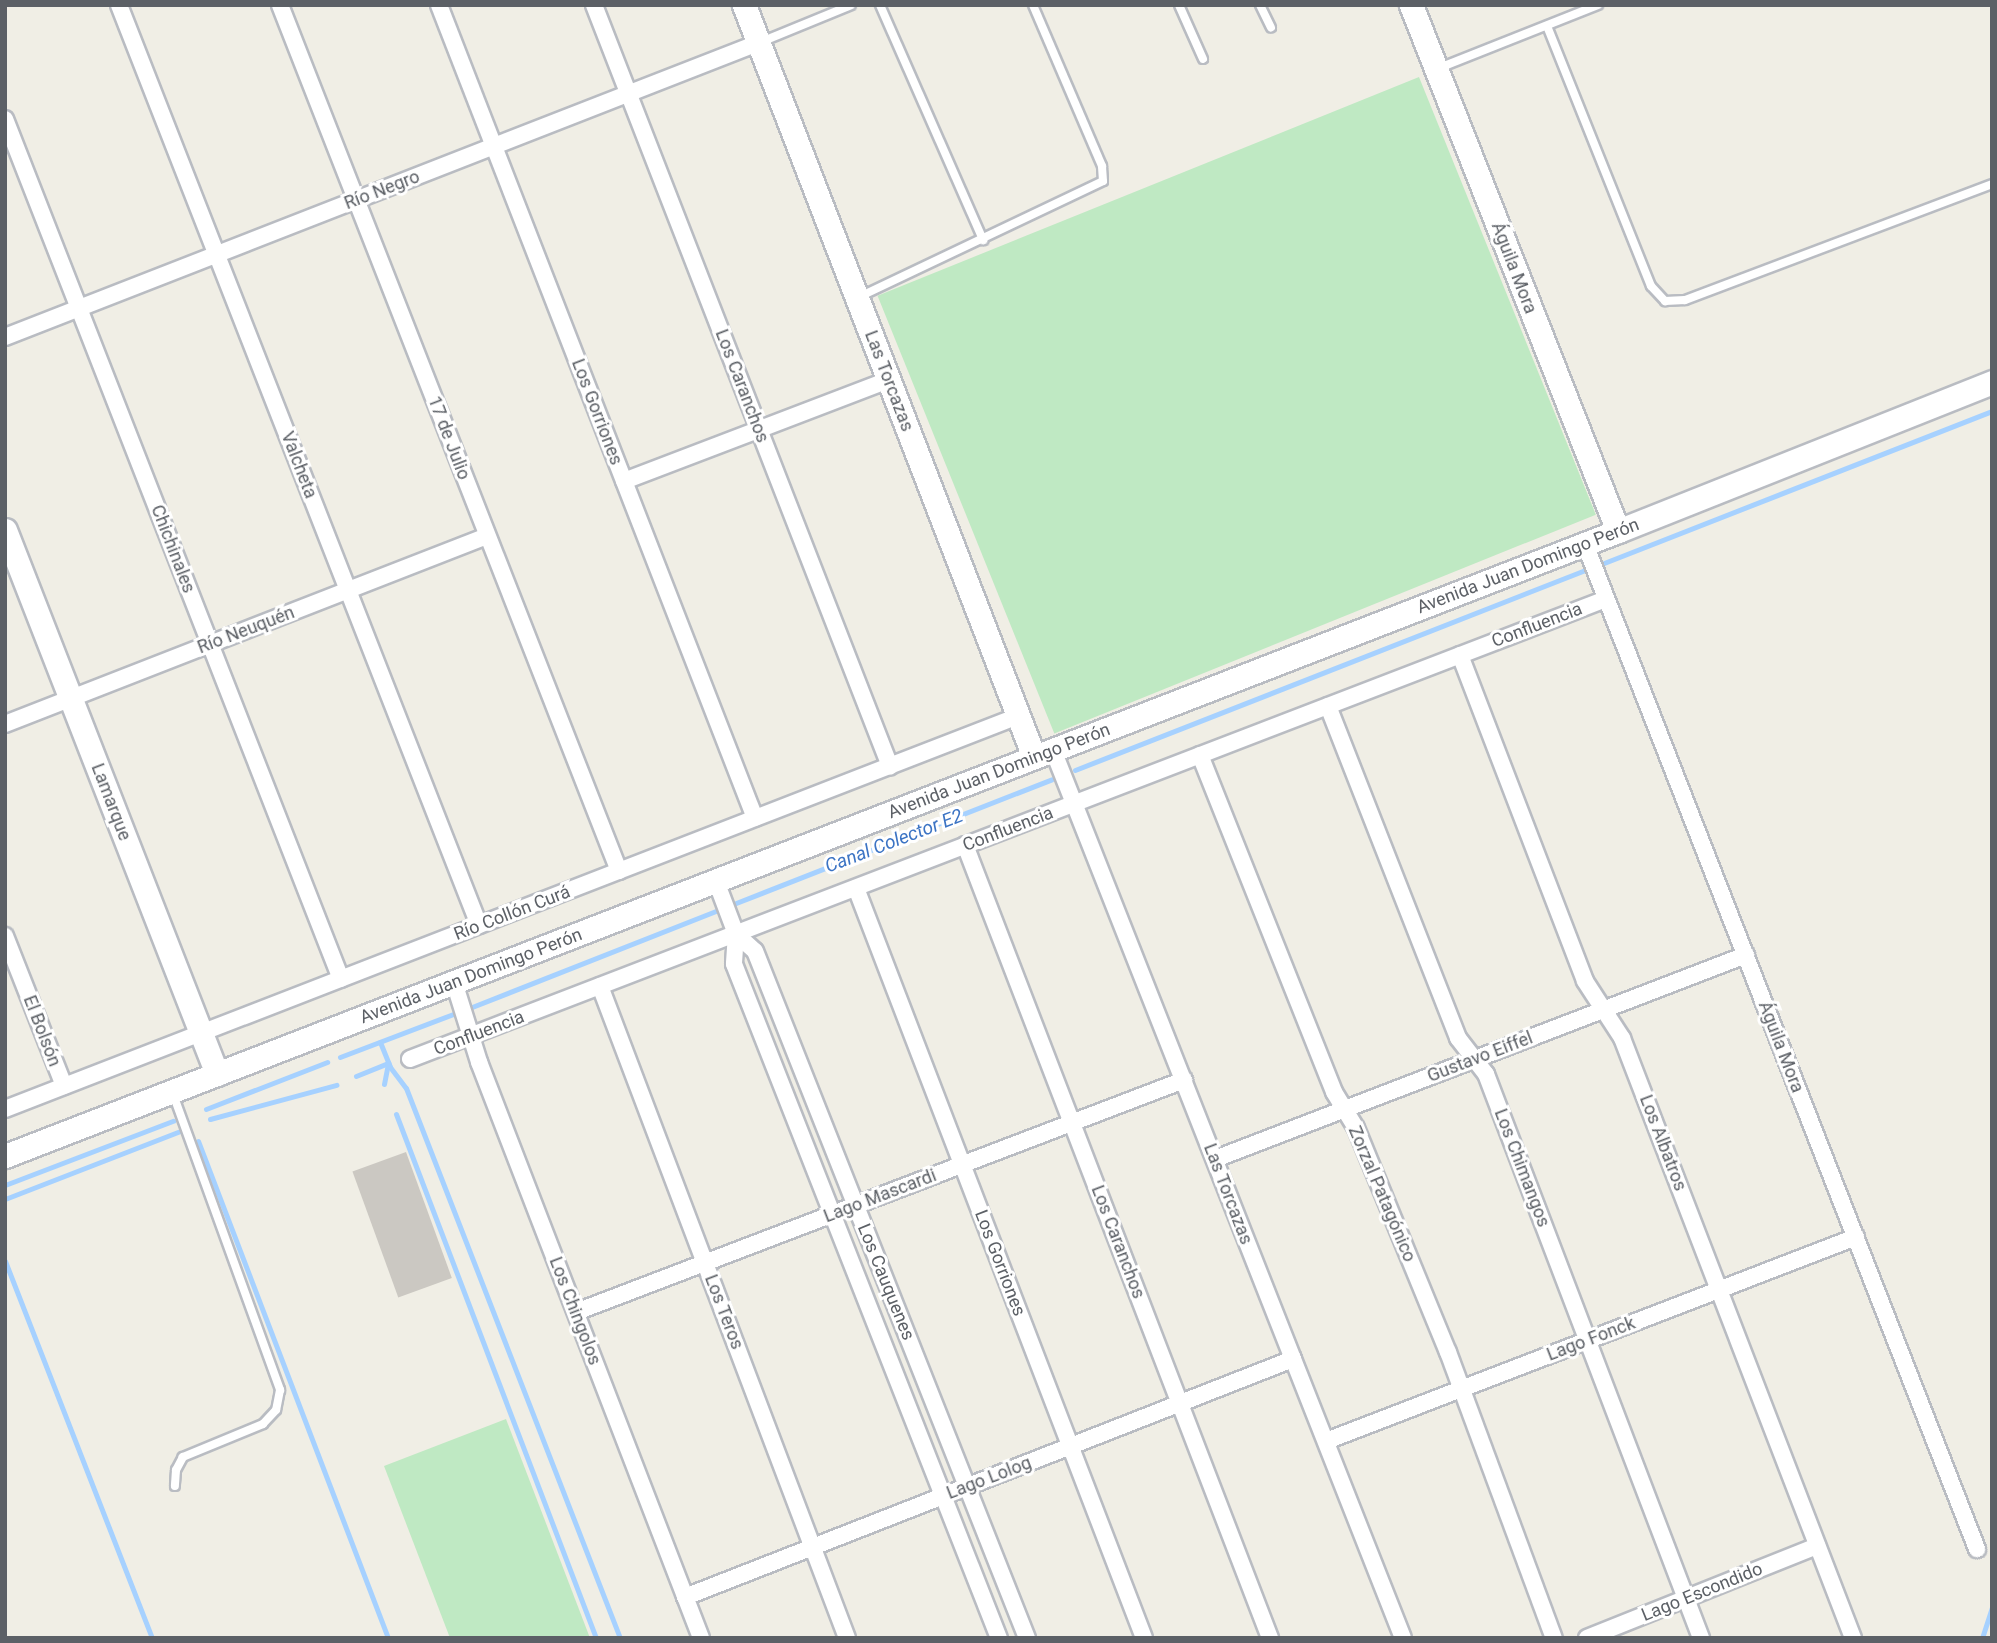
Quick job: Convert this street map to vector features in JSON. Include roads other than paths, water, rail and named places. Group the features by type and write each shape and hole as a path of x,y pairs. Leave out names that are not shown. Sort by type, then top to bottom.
{"street":[{"name":"Valcheta","path":"119,5 480,925"},
{"name":"17 de Julio","path":"280,5 619,871"},
{"name":"Los Gorriones","path":"439,5 755,818"},
{"name":"Los Caranchos","path":"594,5 890,766"},
{"name":"Las Torcazas","path":"744,5 1018,716 1075,803 1403,1638"},
{"name":"Águila Mora","path":"1411,5 1618,531"},
{"name":"Río Negro","path":"5,337 758,43"},
{"name":"Chichinales","path":"5,119 341,979"},
{"path":"624,481 888,380"},
{"name":"Avenida Juan Domingo Perón","path":"5,1156 1585,544 1992,382"},
{"name":"Lamarque","path":"5,530 217,1074"},
{"name":"Río Neuquén","path":"5,724 488,536"},
{"name":"Águila Mora","path":"1585,544 1977,1549"},
{"name":"Confluencia","path":"410,1059 1606,599"},
{"name":"Los Albatros","path":"1460,655 1586,981 1622,1038 1853,1638"},
{"name":"Los Chimangos","path":"1328,706 1458,1038 1486,1074 1701,1638"},
{"name":"Río Collón Curá","path":"5,1109 1018,716"},
{"name":"Zorzal Patagónico","path":"1200,755 1344,1109 1359,1135 1461,1389 1554,1638"},
{"name":"Los Caranchos","path":"965,845 1270,1638"},
{"name":"Los Cauquenes","path":"716,881 736,933 734,964 999,1638"},
{"name":"Los Gorriones","path":"856,888 1144,1638"},
{"name":"Los Cauquenes","path":"736,933 755,951 1027,1638"},
{"name":"El Bolsón","path":"5,936 64,1086"},
{"name":"Gustavo Eiffel","path":"1214,1158 1745,955"},
{"name":"Los Chingolos","path":"454,982 576,1312 701,1638"},
{"name":"Los Teros","path":"600,986 847,1638"},
{"name":"Lago Mascardi","path":"576,1312 1184,1080"},
{"name":"Lago Fonck","path":"1326,1441 1856,1237"},
{"name":"Lago Lolog","path":"685,1597 1293,1359"},
{"name":"Lago Escondido","path":"1587,1638 1817,1546"}],"lane":[{"path":"758,43 851,5"},
{"path":"880,5 983,240"},
{"path":"857,298 1096,188 1104,176 1033,5"},
{"path":"1179,5 1203,59"},
{"path":"1260,5 1271,28"},
{"path":"1436,70 1598,5"},
{"path":"1547,26 1651,286 1665,301 1685,300 1992,184"},
{"path":"172,1091 280,1397 263,1424 188,1452 176,1470 175,1486"}],"waterway":[{"path":"1604,563 1992,411"},
{"path":"1075,770 1585,570"},
{"name":"Canal Colector E2","path":"736,903 1052,779"},
{"name":"Canal Colector E2","path":"472,1007 716,911"},
{"name":"Canal Colector E2","path":"340,1057 456,1013"},
{"path":"380,1042 390,1067 406,1088 620,1638"},
{"name":"Canal Colector E2","path":"206,1109 327,1062"},
{"path":"356,1076 388,1063"},
{"path":"384,1084 388,1063"},
{"path":"210,1119 336,1085"},
{"path":"396,1114 596,1638"},
{"name":"Canal Colector E2","path":"5,1185 173,1121"},
{"path":"5,1199 178,1132"},
{"path":"198,1141 388,1638"},
{"path":"5,1261 152,1638"},
{"path":"1982,1638 1992,1607"}]}
